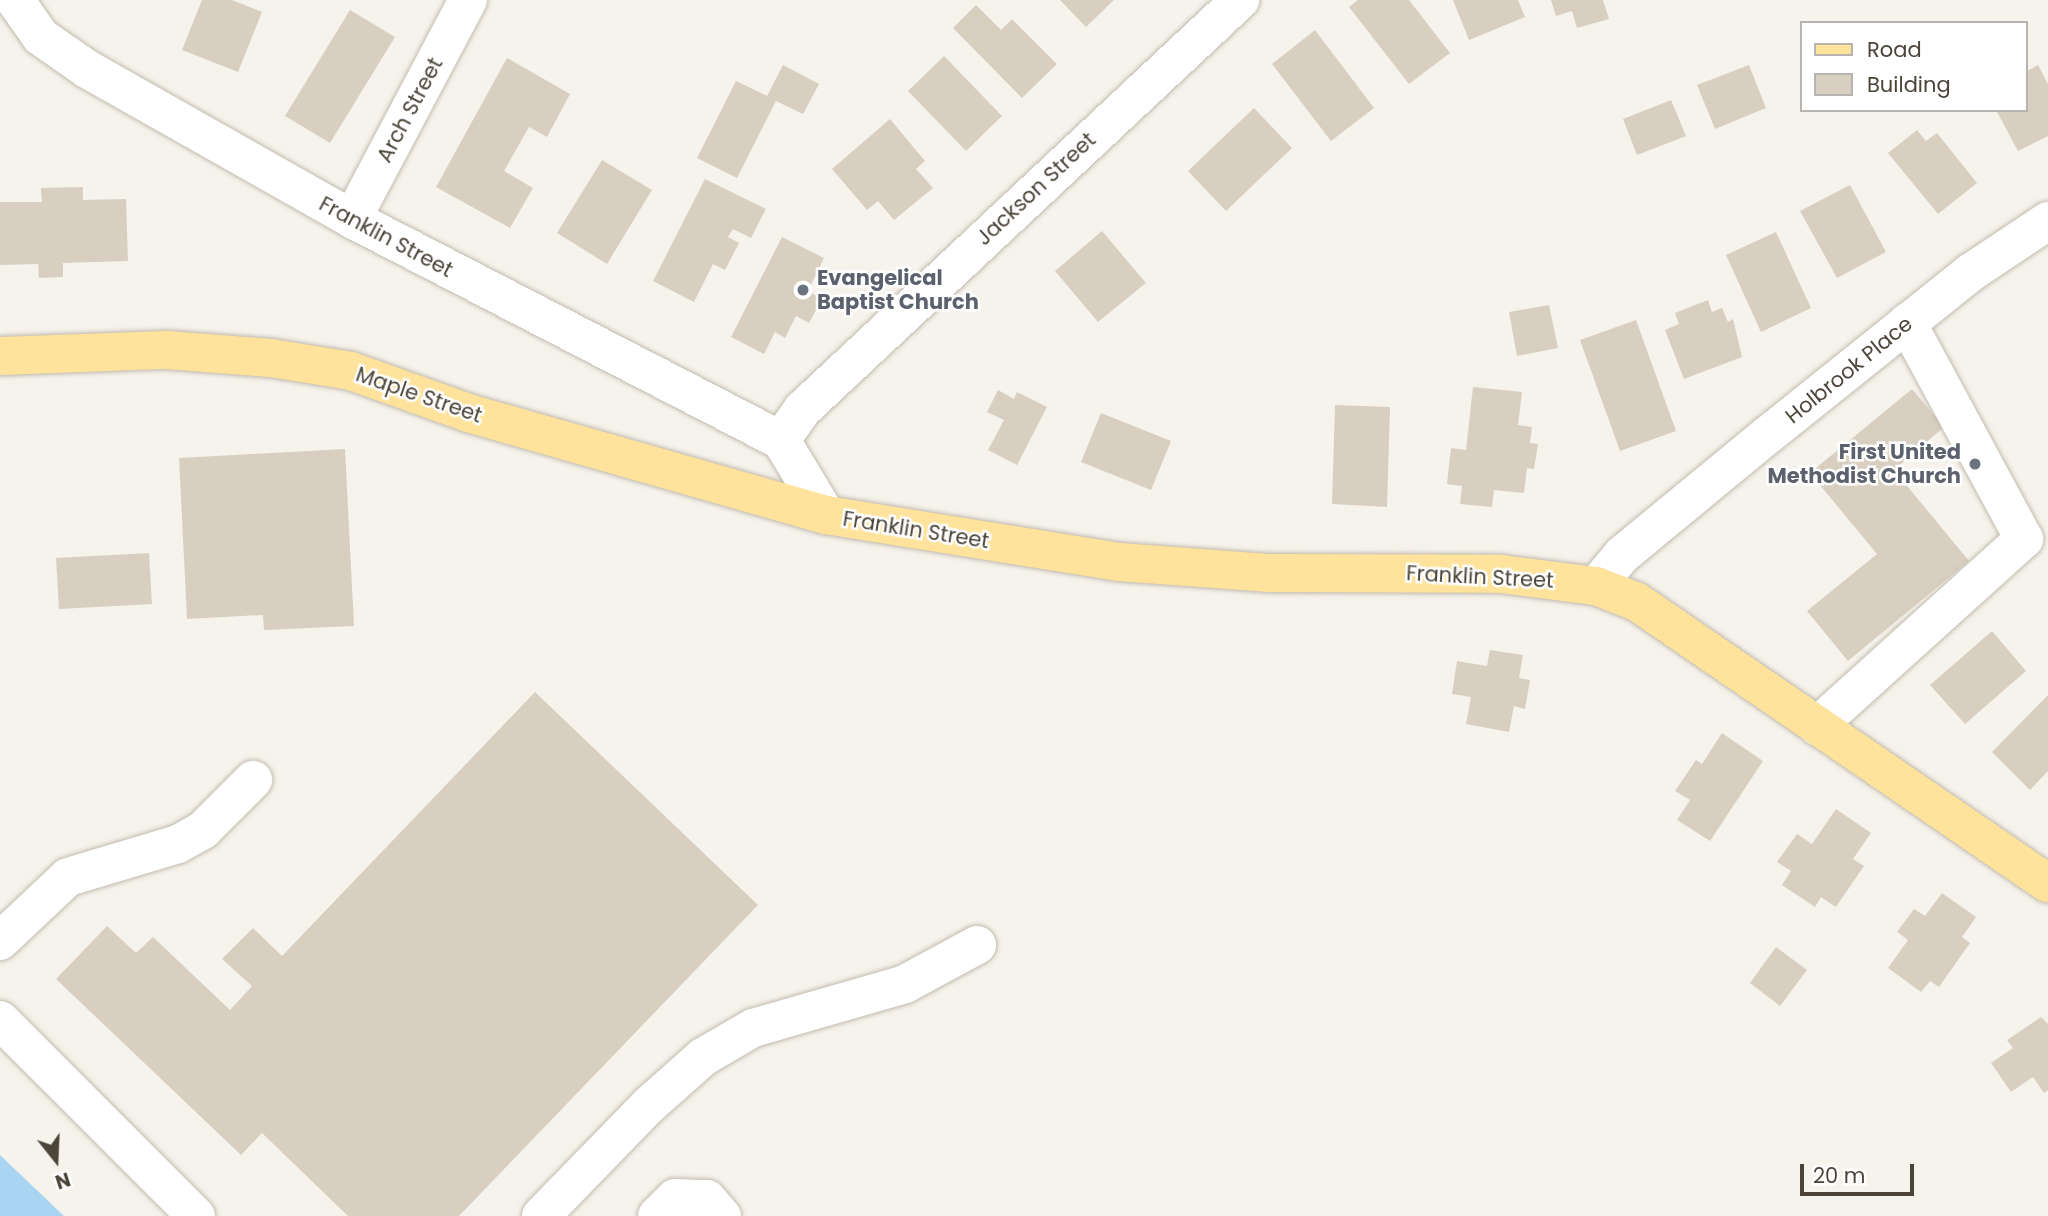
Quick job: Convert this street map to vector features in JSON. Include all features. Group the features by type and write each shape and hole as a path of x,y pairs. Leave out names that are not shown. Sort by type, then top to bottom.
{"main road":[{"name":"Maple Street","path":"0,356 167,350 271,358 351,372 468,413 826,515"},
{"name":"Franklin Street","path":"826,515 1119,562 1268,573 1501,574 1596,586 1637,602 2048,883"}],"street":[{"name":"Franklin Street","path":"15,0 27,22 62,54 352,219 781,440"},
{"name":"Arch Street","path":"352,219 468,0"},
{"name":"Jackson Street","path":"781,440 803,409 1240,0"},
{"name":"Holbrook Place","path":"1596,586 1622,555 1969,273 2048,221"},
{"path":"1817,726 2024,539 1908,323"},
{"path":"781,440 826,515"},
{"path":"0,941 68,877 178,844 203,830 253,780"},
{"path":"541,1216 649,1105 703,1057 753,1028 905,984 977,945"},
{"path":"0,1020 196,1216"},
{"path":"657,1216 675,1198 707,1199 722,1216"}],"water":[{"path":"0,1155 64,1216 0,1216"}],"building":[{"path":"202,0 232,0 262,12 238,72 182,50"},
{"path":"1060,0 1114,0 1086,27"},
{"path":"1358,0 1409,0 1450,53 1409,84 1349,7"},
{"path":"1453,0 1518,0 1525,17 1469,40"},
{"path":"1551,0 1603,0 1609,19 1577,28 1572,11 1556,16"},
{"path":"976,5 1001,30 1012,19 1057,64 1022,98 953,28"},
{"path":"350,10 395,37 330,143 285,116"},
{"path":"1315,30 1374,108 1331,141 1272,64"},
{"path":"944,56 1002,116 966,151 908,91"},
{"path":"507,58 570,94 547,137 529,127 504,171 533,188 510,228 436,187"},
{"path":"783,65 819,84 803,114 776,101 737,178 697,158 736,81 767,96"},
{"path":"1749,65 1766,108 1715,129 1697,85"},
{"path":"2038,65 2048,84 2048,136 2018,151 1997,112 2027,112 2027,71"},
{"path":"1671,100 1686,136 1637,155 1623,119"},
{"path":"1254,108 1292,148 1226,211 1188,171"},
{"path":"890,119 925,161 916,169 933,188 894,220 878,201 867,210 832,169"},
{"path":"1917,130 1926,141 1937,133 1977,183 1938,214 1888,153"},
{"path":"602,160 652,190 607,264 557,233"},
{"path":"705,179 766,209 751,238 733,229 728,237 739,243 725,270 713,264 694,302 653,281"},
{"path":"1850,185 1886,252 1837,278 1800,211"},
{"path":"83,187 83,200 126,199 128,261 63,263 63,277 39,278 38,264 0,265 0,202 42,202 41,188"},
{"path":"1102,231 1146,283 1098,322 1055,271"},
{"path":"1776,232 1811,308 1761,332 1726,255"},
{"path":"782,237 824,258 808,291 822,299 809,323 796,316 785,338 775,332 764,354 731,337"},
{"path":"1708,300 1712,312 1722,308 1728,322 1733,319 1742,357 1684,379 1665,330 1679,324 1675,313"},
{"path":"1549,305 1558,348 1517,356 1509,312"},
{"path":"1636,320 1676,431 1620,451 1580,340"},
{"path":"1473,387 1522,392 1518,425 1532,427 1530,443 1538,444 1534,469 1527,468 1524,493 1494,490 1492,507 1460,504 1462,486 1447,484 1451,448 1466,450"},
{"path":"1912,389 1944,427 1894,470 1969,561 1848,661 1807,611 1877,554 1810,473"},
{"path":"998,390 1014,399 1017,392 1047,407 1017,465 988,450 1004,420 987,412"},
{"path":"1335,405 1390,407 1387,507 1332,504"},
{"path":"1101,413 1171,441 1151,490 1081,462"},
{"path":"345,449 354,626 264,630 263,615 187,619 179,458"},
{"path":"149,553 152,604 59,609 56,558"},
{"path":"1992,631 2026,671 1965,724 1930,685"},
{"path":"1490,650 1523,655 1519,678 1530,680 1525,709 1514,706 1509,732 1466,724 1471,697 1452,694 1457,661 1487,666"},
{"path":"535,692 758,905 459,1216 348,1216 262,1133 241,1155 56,979 107,926 136,953 153,937 230,1010 252,986 222,959 253,928 282,956"},
{"path":"2048,695 2048,771 2030,790 1992,752"},
{"path":"1722,733 1763,761 1710,841 1677,820 1690,800 1675,791 1696,760 1702,764"},
{"path":"1836,809 1871,833 1853,859 1864,866 1836,907 1821,897 1815,907 1782,885 1791,871 1777,862 1797,834 1812,844"},
{"path":"1942,893 1976,917 1962,937 1970,943 1939,987 1930,981 1921,992 1888,968 1908,940 1897,932 1914,909 1925,916"},
{"path":"1776,947 1807,970 1780,1006 1750,983"},
{"path":"2041,1017 2048,1024 2048,1090 2044,1093 2033,1077 2011,1092 1991,1063 2013,1048 2007,1040"}],"place":[{"name":"Evangelical Baptist Church","path":"803,290"},
{"name":"First United Methodist Church","path":"1975,464"}]}
